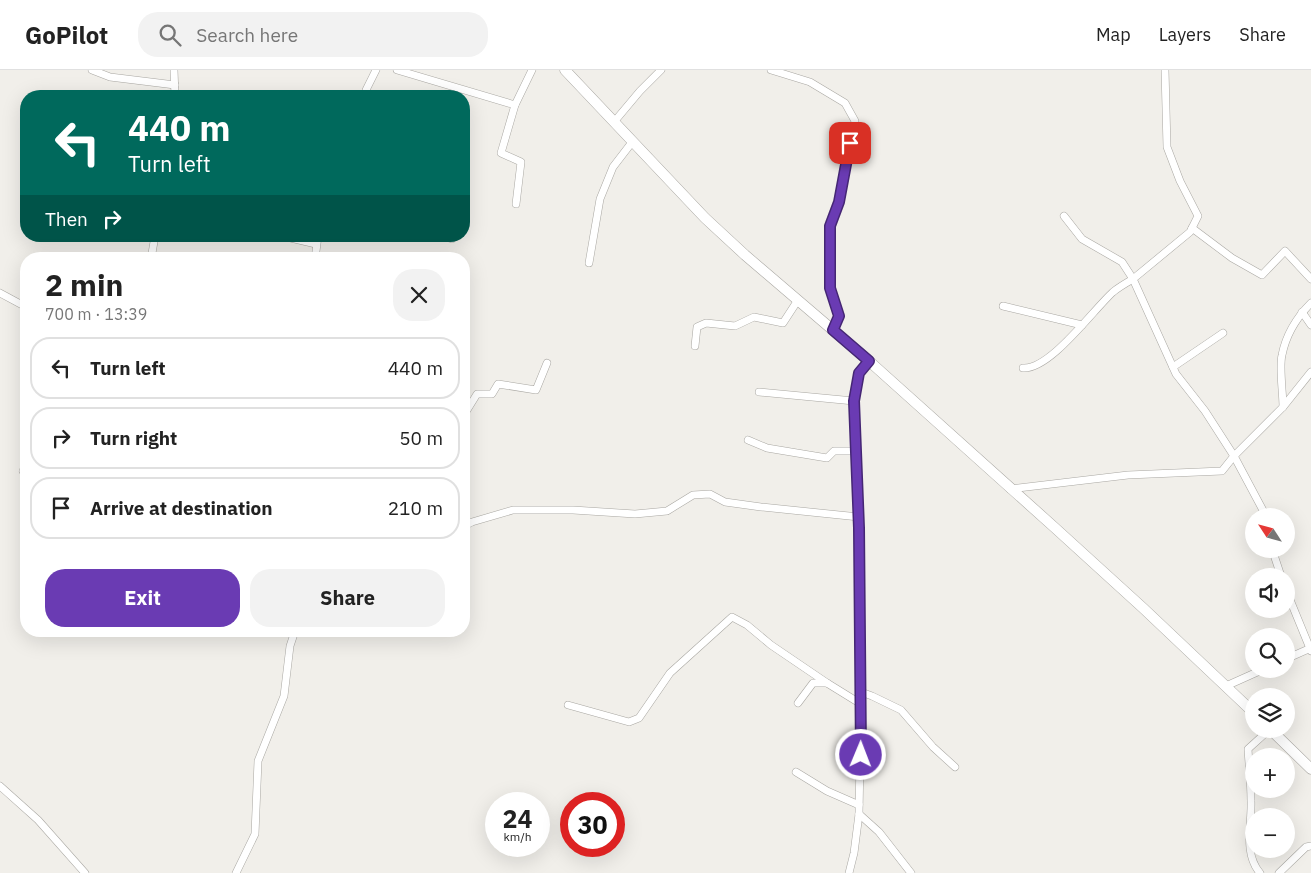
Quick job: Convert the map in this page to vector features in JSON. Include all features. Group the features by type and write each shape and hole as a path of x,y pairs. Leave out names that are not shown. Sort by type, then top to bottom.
{"main road":[{"path":"565,70 705,218 869,361 1143,608 1245,704"},
{"path":"1279,738 1311,769"}],"street":[{"path":"92,70 110,77 175,86"},
{"path":"174,70 175,90"},
{"path":"366,90 376,70"},
{"path":"397,70 464,90"},
{"path":"516,204 521,162 501,154 515,105 532,70"},
{"path":"614,122 661,70"},
{"path":"771,70 810,82 846,103 855,121 839,202 830,226 830,288 839,316 833,330"},
{"path":"1023,368 1030,368 1040,363 1082,325 1114,291 1133,279 1190,232 1198,216 1180,181 1167,147 1165,70"},
{"path":"470,92 515,105"},
{"path":"589,263 600,199 612,167 633,141"},
{"path":"1064,216 1082,239 1122,262 1133,279 1176,374 1205,411 1234,456 1262,508"},
{"path":"1192,228 1232,258 1262,275 1285,251 1311,279"},
{"path":"308,242 316,244 315,252"},
{"path":"0,293 20,304"},
{"path":"695,346 697,327 706,323 735,326 754,318 783,323 798,300"},
{"path":"1283,407 1281,356 1290,330 1302,312 1311,303"},
{"path":"1003,306 1082,325"},
{"path":"1302,312 1311,325"},
{"path":"1173,367 1223,333"},
{"path":"849,873 854,853 859,814 861,704 859,517 854,401 859,373 869,361"},
{"path":"470,405 477,394 492,394 498,384 536,390 547,363"},
{"path":"1010,488 1128,475 1222,471 1234,456 1283,407 1311,372"},
{"path":"759,392 854,401"},
{"path":"748,440 767,448 827,458 834,451 856,451"},
{"path":"470,523 512,510 573,510 635,514 667,511 693,495 710,494 725,502 770,509 859,517"},
{"path":"1295,611 1311,649 1295,655"},
{"path":"568,705 629,722 639,718 670,673 732,617 747,625 771,645 861,704"},
{"path":"236,873 255,834 258,762 284,696 290,646 293,637"},
{"path":"1226,686 1245,678"},
{"path":"798,703 813,683 827,683"},
{"path":"861,692 901,710 933,747 955,767"},
{"path":"1260,738 1248,749 1252,803 1249,840 1255,866 1260,873"},
{"path":"796,772 827,791 859,805"},
{"path":"0,786 38,820 85,873"},
{"path":"859,814 879,832 911,873"},
{"path":"1279,873 1306,847 1311,846"}],"route":[{"path":"850,143 839,202 830,226 830,288 839,316 833,330 869,361 859,373 854,401 859,528 861,755"}]}
